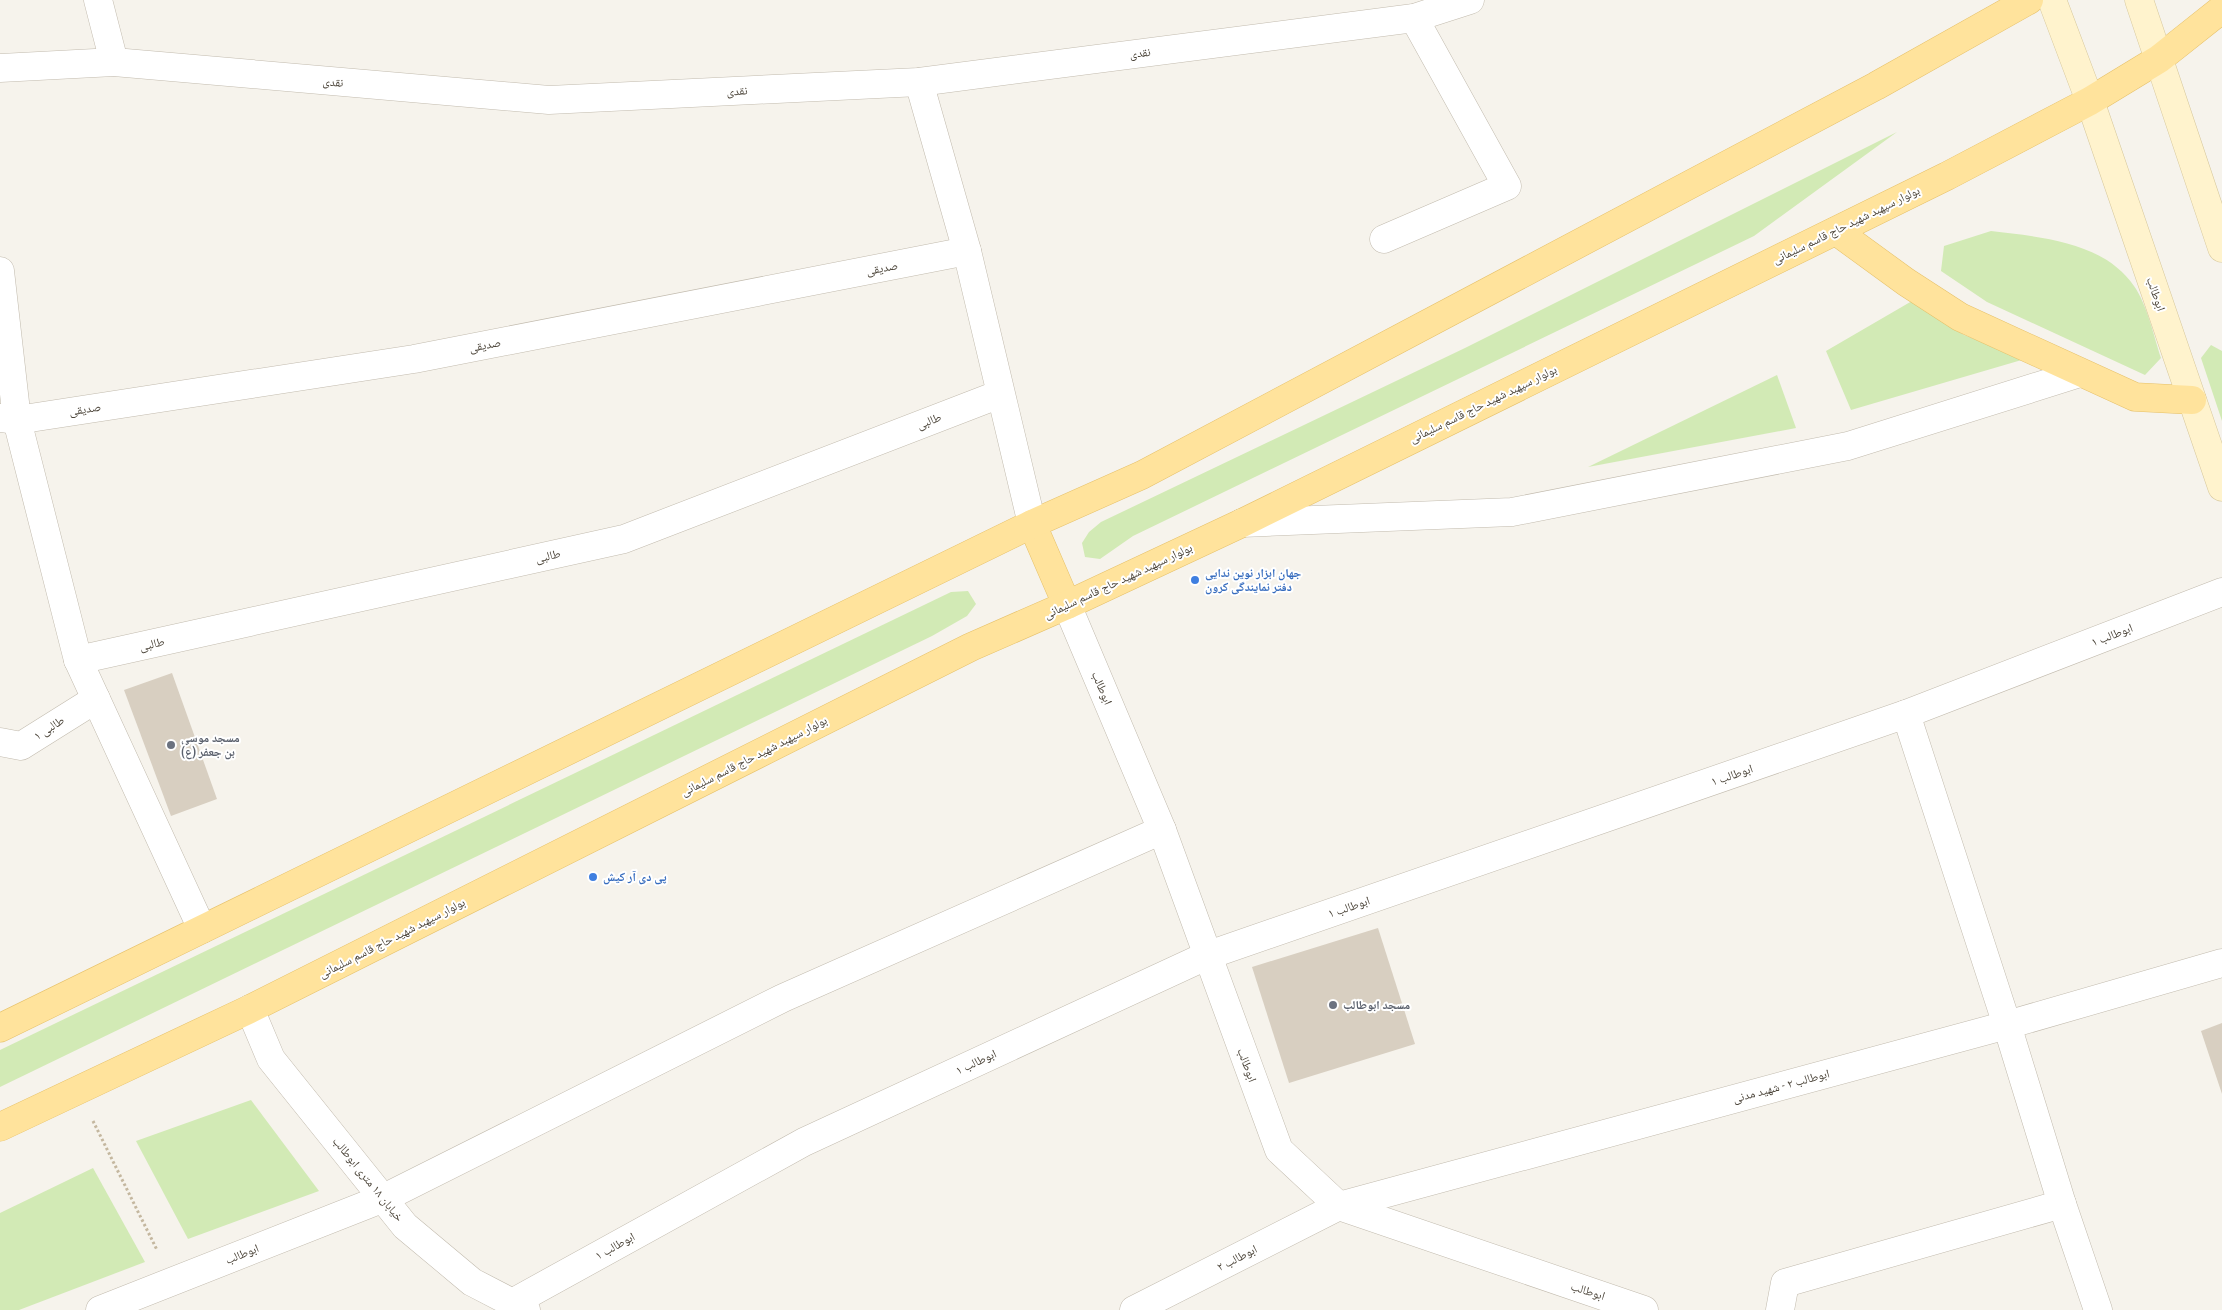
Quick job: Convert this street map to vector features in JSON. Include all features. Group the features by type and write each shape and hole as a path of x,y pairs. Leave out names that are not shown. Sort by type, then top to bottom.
{"main road":[{"path":"0,1028 1032,524 1142,475 1876,86 2029,0"},
{"name":"ابوطالب","path":"2052,0 2090,101 2222,487"},
{"path":"2139,0 2222,248"},
{"name":"بولوار سپهبد شهید حاج قاسم سلیمانی","path":"0,1127 78,1092 250,1009 971,647 1067,605 1242,523 1836,231 2090,101 2159,59 2222,9"},
{"path":"1836,231 1906,282 1960,317 2135,397 2192,400"},
{"path":"1032,524 1067,605"}],"street":[{"path":"98,0 114,62"},
{"name":"نقدی","path":"0,68 114,62 549,100 919,82 1414,18 1470,0"},
{"path":"1384,239 1507,186 1414,18"},
{"path":"919,82 967,251 1032,524"},
{"name":"صدیقی","path":"9,419 414,359 967,251"},
{"path":"0,271 9,419 78,660 202,929"},
{"path":"1242,523 1512,512 1848,446 2080,373"},
{"name":"طالبی","path":"78,660 624,539 1000,394"},
{"name":"ابوطالب ۱","path":"519,1306 804,1142 1206,956 1906,714 2222,592"},
{"name":"ابوطالب","path":"1067,605 1162,830 1206,956 1279,1150 1339,1206 1644,1310"},
{"name":"طالبی ۱","path":"0,742 21,746 96,699"},
{"path":"1906,714 2008,1025 2062,1204 2098,1310"},
{"path":"384,1198 783,998 1162,830"},
{"name":"ابوطالب ۲ - شهید مدنی","path":"1339,1206 2008,1025 2222,962"},
{"name":"خیابان ۱۸ متری ابوطالب","path":"250,1009 271,1059 406,1226 472,1282 519,1306"},
{"name":"ابوطالب","path":"100,1310 384,1198"},
{"path":"1780,1310 1785,1283 2062,1204"},
{"name":"ابوطالب ۲","path":"1134,1310 1339,1206"}],"path":[{"path":"78,1092 173,1282"}],"green space":[{"path":"1897,132 1754,236 1133,536 1100,559 1085,557 1082,543 1089,532 1101,522 1465,348"},
{"path":"1991,231 2050,239 2088,250 2105,259 2121,271 2139,293 2161,358 2145,375 1987,302 1941,271 1944,246"},
{"path":"1912,301 1964,335 2025,359 1851,410 1826,351"},
{"path":"2211,345 2222,351 2222,421 2201,358"},
{"path":"1777,375 1796,428 1588,467"},
{"path":"968,591 976,604 967,616 932,636 0,1087 0,1050 951,592"},
{"path":"251,1100 319,1191 188,1239 136,1141"},
{"path":"93,1168 145,1262 19,1310 0,1310 0,1213"}],"building":[{"name":"مسجد موسی بن جعفر (ع)","path":"172,673 217,799 171,816 124,690"},
{"name":"مسجد ابوطالب","path":"1378,928 1415,1044 1289,1083 1252,967"},
{"path":"2222,1023 2222,1094 2201,1031"}],"place":[{"name":"جهان ابزار نوین ندایی دفتر نمایندگی کرون","path":"1195,580"},
{"name":"مسجد موسی بن جعفر (ع)","path":"171,745"},
{"name":"پی دی آر کیش","path":"593,877"},
{"name":"مسجد ابوطالب","path":"1333,1005"}]}
